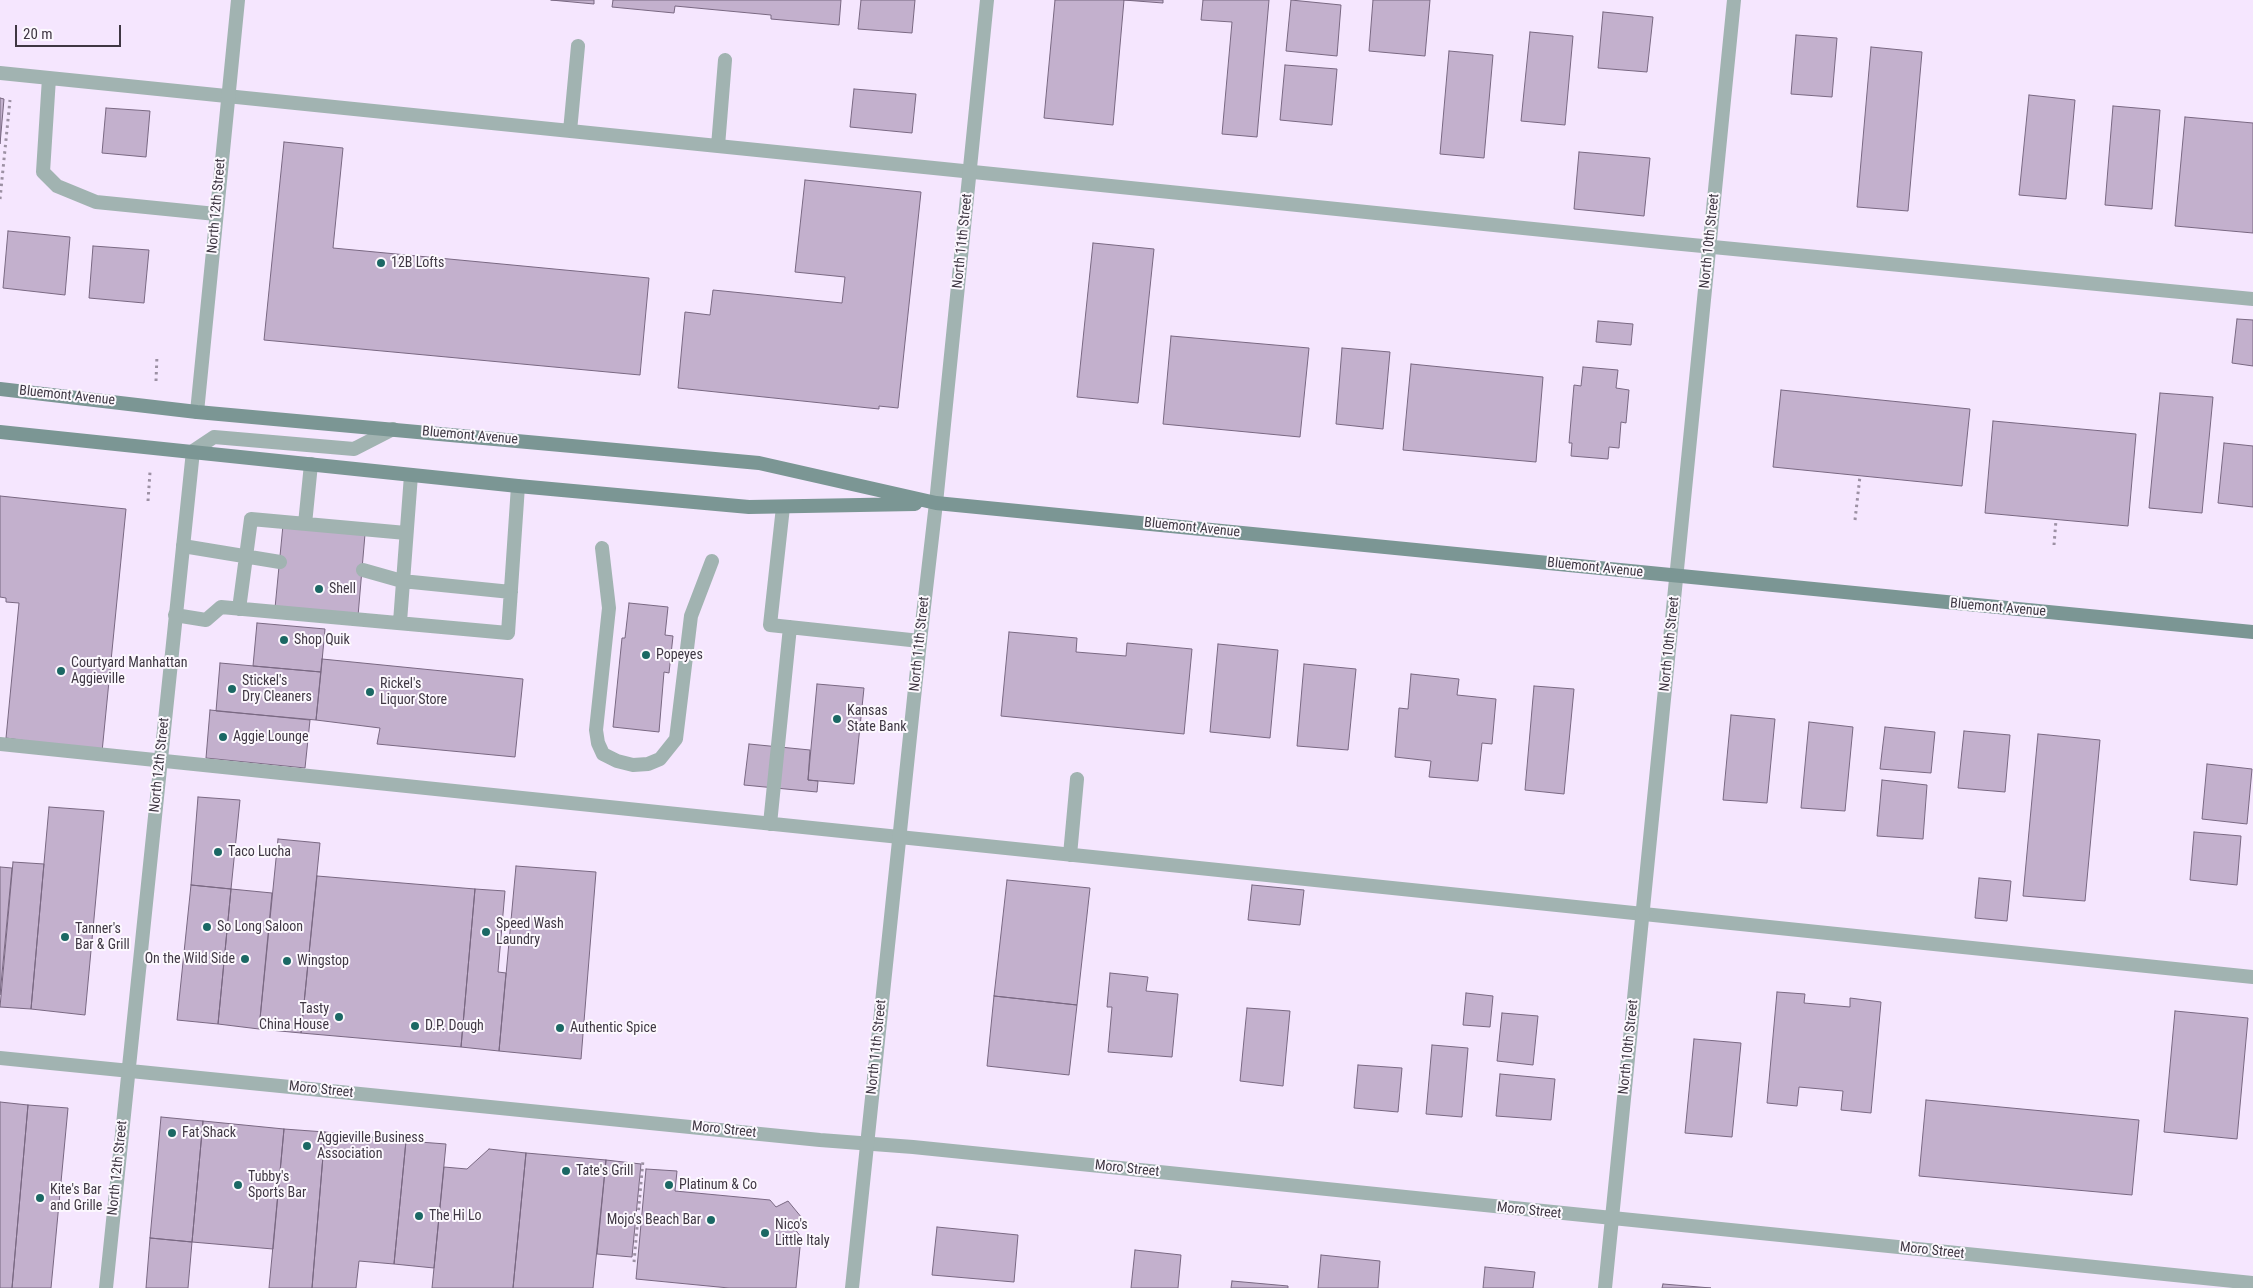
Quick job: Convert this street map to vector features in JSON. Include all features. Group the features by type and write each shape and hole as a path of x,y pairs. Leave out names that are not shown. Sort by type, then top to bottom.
{"main road":[{"name":"Bluemont Avenue","path":"0,389 197,412 759,463 936,503 2253,632"},
{"name":"Bluemont Avenue","path":"0,432 518,486 742,507 936,503"}],"street":[{"name":"North 12th Street","path":"197,412 238,0"},
{"name":"North 11th Street","path":"852,1288 936,503 987,0"},
{"name":"North 10th Street","path":"1605,1288 1734,0"},
{"path":"570,131 578,46"},
{"path":"718,146 725,60"},
{"path":"6,74 228,95 1710,247 2253,299"},
{"path":"49,78 43,172 57,186 96,202 216,214"},
{"path":"193,452 214,437 354,449 393,430"},
{"name":"North 12th Street","path":"106,1288 193,452"},
{"path":"305,524 310,464"},
{"path":"400,622 411,475"},
{"path":"175,615 206,620 221,607 508,633 516,539 518,486"},
{"path":"783,507 770,625 920,641"},
{"path":"240,609 251,518 406,533"},
{"path":"183,546 280,562"},
{"path":"602,548 609,608 596,730 604,754 617,761 633,765 648,764 660,759 676,739 691,616 712,561"},
{"path":"363,570 402,581 510,592"},
{"path":"770,824 790,627"},
{"path":"0,744 2253,977"},
{"path":"1070,855 1077,778"},
{"name":"Moro Street","path":"0,1058 820,1140 867,1143 2253,1283"}],"path":[{"path":"0,199 6,74"},
{"path":"1855,520 1860,476"},
{"path":"2054,545 2056,520"},
{"path":"634,1262 643,1160"}],"building":[{"path":"551,0 594,0 594,4"},
{"path":"613,0 841,0 839,25 771,19 771,15 675,6 674,13 612,7"},
{"path":"861,0 915,0 912,33 858,29"},
{"path":"1055,0 1124,0 1113,125 1044,118"},
{"path":"1124,0 1163,0 1163,3"},
{"path":"1203,0 1269,0 1257,137 1222,134 1232,22 1201,20"},
{"path":"1291,0 1341,5 1337,56 1286,51"},
{"path":"1373,0 1430,0 1425,56 1369,51"},
{"path":"1603,12 1653,17 1647,72 1598,68"},
{"path":"1530,32 1573,36 1565,125 1521,121"},
{"path":"1796,35 1837,38 1832,97 1791,94"},
{"path":"1871,47 1922,52 1908,211 1857,207"},
{"path":"1449,51 1493,55 1484,158 1440,154"},
{"path":"1285,65 1337,69 1332,125 1280,120"},
{"path":"854,89 916,94 912,133 850,127"},
{"path":"2029,95 2075,100 2066,199 2019,195"},
{"path":"0,98 4,99 0,144"},
{"path":"2113,106 2160,110 2152,209 2105,205"},
{"path":"106,108 150,111 146,157 102,153"},
{"path":"2185,117 2253,123 2253,233 2175,226"},
{"name":"12B Lofts","path":"284,142 343,148 333,248 649,278 640,375 264,340"},
{"path":"1579,152 1650,158 1644,216 1574,209"},
{"path":"805,180 921,192 898,408 879,406 879,409 678,388 685,312 710,315 713,290 842,303 845,277 795,272"},
{"path":"8,231 70,237 65,295 3,288"},
{"path":"1093,243 1154,249 1138,403 1077,397"},
{"path":"93,246 149,250 144,303 89,298"},
{"path":"2237,319 2253,320 2253,366 2232,363"},
{"path":"1598,321 1633,324 1631,345 1596,342"},
{"path":"1171,336 1309,348 1300,437 1163,424"},
{"path":"1342,348 1390,352 1383,429 1336,424"},
{"path":"1411,364 1543,377 1536,462 1403,450"},
{"path":"1583,367 1618,370 1616,388 1629,390 1626,423 1621,422 1619,448 1609,447 1608,459 1571,456 1572,443 1569,443 1574,385 1581,386"},
{"path":"1781,390 1970,409 1962,486 1773,467"},
{"path":"2160,393 2213,397 2202,513 2149,508"},
{"path":"1993,421 2136,434 2128,526 1985,513"},
{"path":"2224,443 2253,446 2253,507 2218,503"},
{"name":"Courtyard Manhattan Aggieville","path":"0,496 126,509 102,752 6,738 19,603 6,602 6,598 0,597"},
{"name":"Shell","path":"283,525 365,534 358,616 275,608"},
{"name":"Popeyes","path":"629,603 668,607 665,635 673,636 669,673 664,672 659,732 613,727 622,638 625,638"},
{"path":"257,623 325,629 321,672 253,666"},
{"path":"1009,632 1077,638 1076,652 1126,656 1127,643 1192,649 1184,734 1001,716"},
{"path":"1218,644 1278,650 1270,738 1210,732"},
{"path":"322,659 523,679 515,757 377,744 380,728 316,720"},
{"path":"220,663 321,672 316,720 216,711"},
{"path":"1304,664 1356,669 1348,750 1297,746"},
{"path":"1411,674 1459,679 1457,695 1496,699 1492,744 1482,743 1478,781 1429,777 1431,761 1395,757 1399,708 1408,709"},
{"name":"Kansas State Bank","path":"817,684 864,688 854,784 808,780"},
{"path":"1534,686 1574,689 1564,794 1525,790"},
{"path":"210,710 310,720 305,768 206,758"},
{"path":"1731,715 1775,719 1767,803 1723,800"},
{"path":"1809,722 1853,727 1845,811 1801,808"},
{"path":"1885,727 1935,732 1931,773 1880,769"},
{"path":"1964,731 2010,735 2005,792 1958,788"},
{"path":"2038,734 2100,740 2085,901 2023,896"},
{"path":"749,744 810,750 808,780 818,781 817,792 744,785"},
{"path":"2207,764 2252,769 2247,824 2202,819"},
{"path":"1882,780 1927,785 1923,839 1877,836"},
{"path":"198,797 240,800 231,889 191,885"},
{"name":"Tanner's Bar & Grill","path":"49,807 104,811 85,1015 31,1009"},
{"path":"2194,832 2241,836 2237,885 2190,880"},
{"name":"Wingstop","path":"278,839 320,843 301,1033 259,1029"},
{"path":"13,862 44,864 31,1009 0,1007"},
{"path":"516,866 596,872 581,1059 499,1051"},
{"path":"0,867 12,868 0,995"},
{"path":"317,876 475,889 461,1047 301,1033"},
{"path":"1979,878 2011,881 2007,921 1975,918"},
{"path":"1007,880 1090,888 1077,1005 994,996"},
{"name":"So Long Saloon","path":"191,885 231,889 218,1024 177,1020"},
{"path":"1252,885 1304,890 1300,925 1248,920"},
{"name":"On the Wild Side","path":"231,889 272,893 259,1029 218,1024"},
{"name":"Speed Wash Laundry","path":"475,889 505,891 498,972 506,973 499,1051 461,1047"},
{"path":"1110,973 1148,977 1146,991 1178,994 1172,1057 1108,1052 1112,1007 1107,1007"},
{"path":"1777,992 1805,994 1804,1003 1850,1007 1850,998 1881,1002 1871,1113 1841,1110 1843,1091 1799,1087 1797,1106 1767,1103"},
{"path":"1466,993 1493,996 1490,1027 1463,1025"},
{"path":"994,996 1077,1005 1069,1075 987,1066"},
{"path":"1247,1008 1290,1011 1283,1086 1240,1081"},
{"path":"2175,1011 2248,1018 2237,1139 2164,1132"},
{"path":"1502,1013 1538,1016 1533,1065 1497,1061"},
{"path":"1694,1039 1741,1043 1732,1137 1685,1133"},
{"path":"1432,1045 1468,1048 1462,1117 1426,1114"},
{"path":"1358,1065 1402,1068 1398,1112 1354,1108"},
{"path":"1500,1074 1555,1079 1551,1120 1496,1116"},
{"path":"1926,1100 2139,1120 2132,1195 1919,1176"},
{"path":"0,1102 28,1105 12,1288 0,1288"},
{"name":"Kite's Bar and Grille","path":"28,1105 68,1108 51,1288 12,1288"},
{"path":"161,1117 203,1121 192,1242 150,1238"},
{"name":"Tubby's Sports Bar","path":"203,1121 284,1129 273,1249 192,1242"},
{"path":"284,1129 325,1132 312,1288 269,1288"},
{"path":"325,1132 406,1141 394,1264 359,1261 356,1288 312,1288"},
{"name":"The Hi Lo","path":"406,1141 446,1144 434,1268 394,1264"},
{"path":"489,1149 526,1153 513,1288 432,1288 444,1167 467,1169"},
{"path":"526,1153 606,1160 593,1288 513,1288"},
{"path":"606,1160 641,1164 632,1257 597,1254"},
{"path":"646,1169 677,1171 675,1191 770,1200 776,1207 788,1201 802,1218 794,1228 801,1237 796,1288 729,1288 636,1279"},
{"path":"937,1227 1018,1235 1014,1282 932,1275"},
{"path":"150,1238 192,1242 188,1288 146,1288"},
{"path":"1135,1250 1181,1255 1178,1288 1131,1288"},
{"path":"1321,1255 1380,1261 1378,1288 1318,1288"},
{"path":"1485,1267 1535,1272 1533,1288 1483,1288"},
{"path":"1232,1281 1288,1286 1288,1288 1231,1288"},
{"path":"1663,1284 1711,1288 1662,1288"}],"place":[{"name":"12B Lofts","path":"381,263"},
{"name":"Shell","path":"319,589"},
{"name":"Shop Quik","path":"284,640"},
{"name":"Popeyes","path":"646,655"},
{"name":"Courtyard Manhattan Aggieville","path":"61,671"},
{"name":"Stickel's Dry Cleaners","path":"232,689"},
{"name":"Rickel's Liquor Store","path":"370,692"},
{"name":"Kansas State Bank","path":"837,719"},
{"name":"Aggie Lounge","path":"223,737"},
{"name":"Taco Lucha","path":"218,852"},
{"name":"So Long Saloon","path":"207,927"},
{"name":"Speed Wash Laundry","path":"486,932"},
{"name":"Tanner's Bar & Grill","path":"65,937"},
{"name":"On the Wild Side","path":"245,959"},
{"name":"Wingstop","path":"287,961"},
{"name":"Tasty China House","path":"339,1017"},
{"name":"D.P. Dough","path":"415,1026"},
{"name":"Authentic Spice","path":"560,1028"},
{"name":"Fat Shack","path":"172,1133"},
{"name":"Aggieville Business Association","path":"307,1146"},
{"name":"Tate's Grill","path":"566,1171"},
{"name":"Tubby's Sports Bar","path":"238,1185"},
{"name":"Platinum & Co","path":"669,1185"},
{"name":"Kite's Bar and Grille","path":"40,1198"},
{"name":"The Hi Lo","path":"419,1216"},
{"name":"Mojo's Beach Bar","path":"711,1220"},
{"name":"Nico's Little Italy","path":"765,1233"}]}
